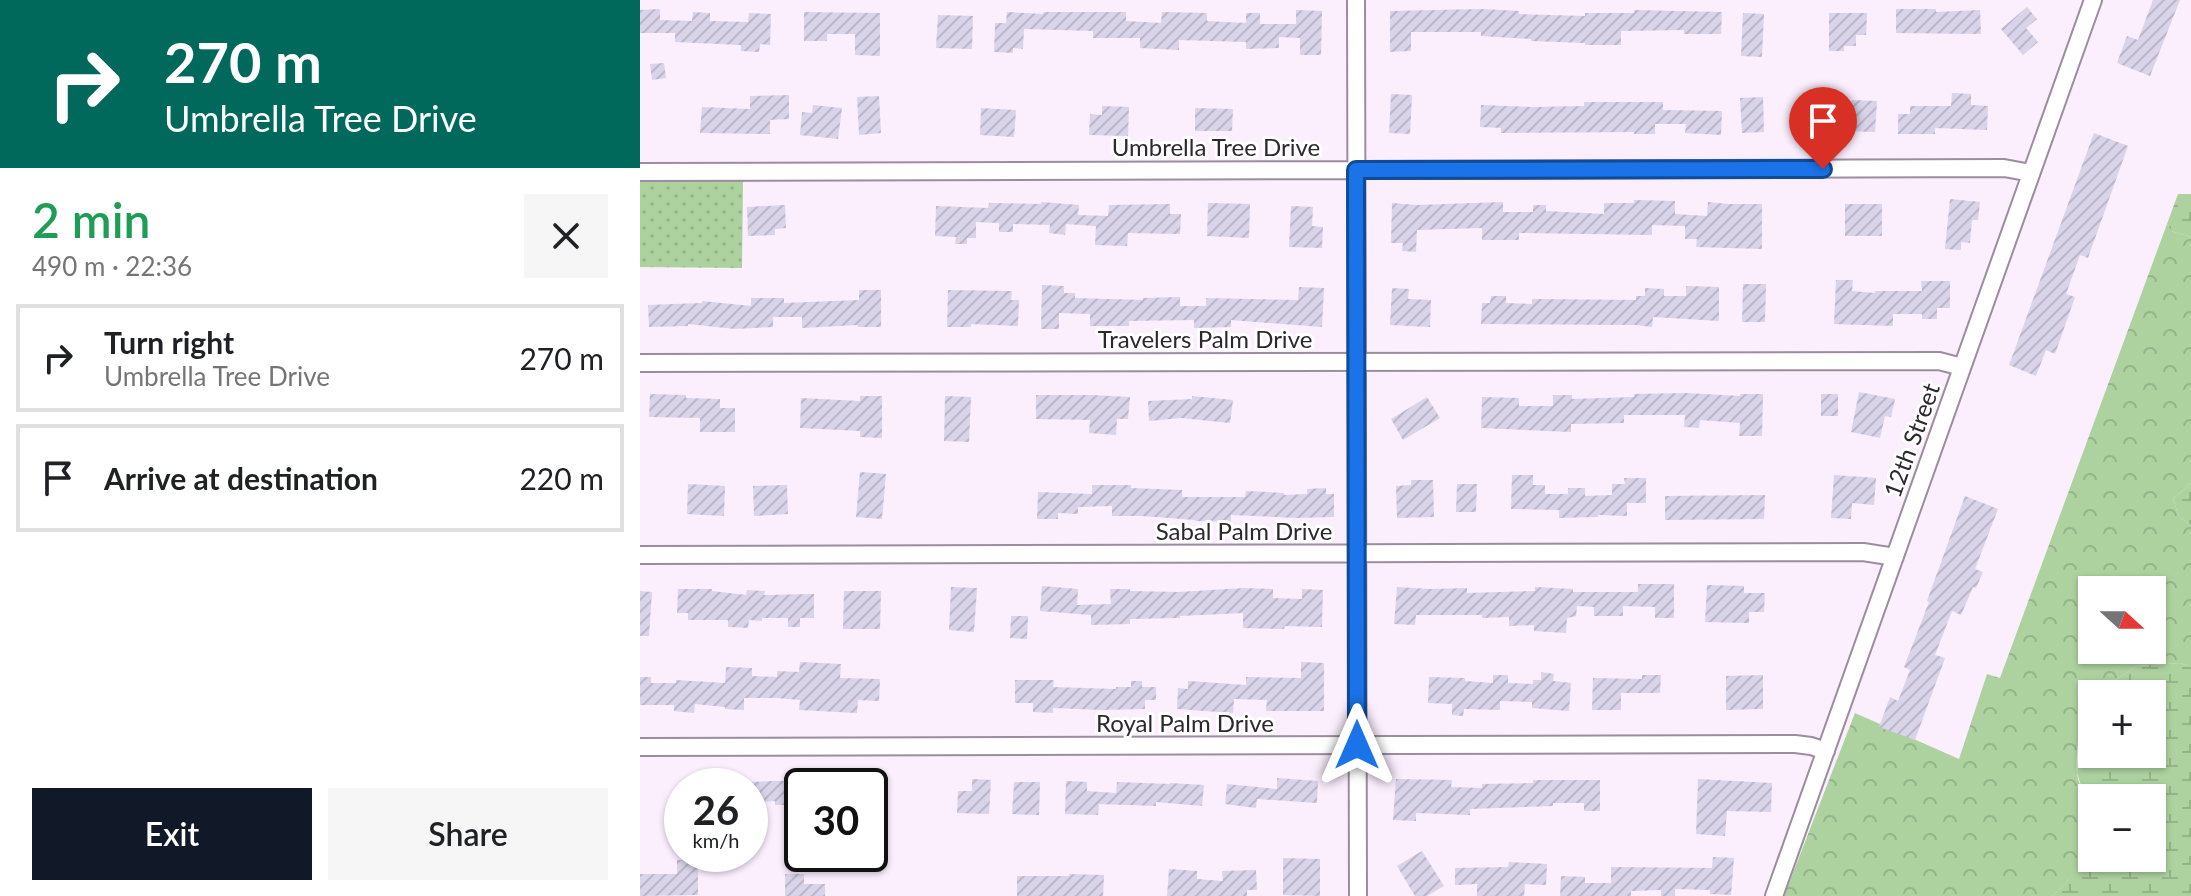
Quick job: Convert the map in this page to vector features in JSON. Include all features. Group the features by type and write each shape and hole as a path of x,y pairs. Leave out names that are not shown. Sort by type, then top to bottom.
{"street":[{"path":"1356,0 1358,896"},
{"name":"12th Street","path":"1774,896 2093,0"},
{"name":"Umbrella Tree Drive","path":"640,172 2004,168 2031,173"},
{"name":"Travelers Palm Drive","path":"640,363 1939,361 1962,367"},
{"name":"Sabal Palm Drive","path":"640,555 1863,552 1895,557"},
{"name":"Royal Palm Drive","path":"640,747 1795,744 1826,751"}],"green space":[{"path":"640,179 743,180 742,268 640,267"},
{"path":"2178,194 2191,194 2191,237 2171,231 2167,224"},
{"path":"2167,224 2171,231 2191,237 2191,483 2173,499 2179,517 2191,525 2191,667 2180,663 2166,664 2166,576 2078,576 2078,664 2166,664 2137,666 2115,680 2078,680 2078,866 2052,896 1784,896 1855,713 1959,759 1987,674 2000,678"},
{"path":"2191,483 2191,525 2179,517 2173,499"},
{"path":"2180,663 2191,667 2191,896 2052,896 2078,864 2078,872 2166,872 2166,784 2081,784 2077,773 2078,760 2078,768 2166,768 2166,680 2115,680 2137,666"}],"building":[{"path":"2153,0 2180,0 2150,76 2117,63 2127,36 2138,40"},
{"path":"2027,7 2037,19 2026,28 2038,42 2023,55 2001,29"},
{"path":"660,9 660,20 692,21 693,12 710,13 710,21 748,22 749,13 771,14 770,45 760,44 759,52 741,51 741,45 675,42 675,33 640,33 640,10"},
{"path":"1896,9 1936,9 1936,12 1980,10 1981,34 1896,33"},
{"path":"1296,10 1322,11 1321,55 1300,55 1300,38 1279,37 1279,48 1246,49 1246,42 1179,40 1179,50 1140,48 1140,38 1093,38 1093,31 1024,29 1023,49 1013,48 1013,53 994,52 995,23 1006,23 1007,12 1126,12 1126,21 1161,23 1162,12 1207,13 1207,21 1246,23 1246,13 1260,13 1260,24 1296,24"},
{"path":"1634,10 1722,12 1721,34 1684,34 1684,30 1621,31 1621,45 1585,45 1481,36 1481,32 1411,32 1411,51 1390,52 1390,11 1519,11 1519,14 1585,16 1585,13 1634,13"},
{"path":"804,12 880,13 880,56 855,55 855,34 827,34 827,41 804,41"},
{"path":"1743,13 1764,14 1762,57 1741,56"},
{"path":"1829,13 1867,13 1866,35 1856,35 1856,46 1844,46 1844,51 1829,51"},
{"path":"938,15 973,16 972,49 936,48"},
{"path":"664,63 666,78 652,80 650,64"},
{"path":"1952,93 1971,94 1971,105 1988,106 1987,130 1935,128 1935,134 1898,134 1898,114 1910,114 1910,106 1951,106"},
{"path":"1391,94 1412,95 1410,134 1389,133"},
{"path":"789,95 789,119 770,120 770,134 700,133 702,107 750,109 750,96"},
{"path":"879,96 881,133 859,135 857,97"},
{"path":"1763,97 1764,132 1742,133 1740,98"},
{"path":"1852,100 1877,101 1875,132 1837,131 1837,108 1851,108"},
{"path":"1584,102 1663,102 1663,110 1722,111 1721,135 1685,133 1686,124 1655,124 1655,134 1501,133 1501,128 1480,127 1481,105 1584,106"},
{"path":"813,105 842,108 838,139 800,135 802,112 812,113"},
{"path":"1102,106 1129,107 1128,136 1089,135 1090,114 1102,115"},
{"path":"981,108 1016,110 1014,137 980,135"},
{"path":"1195,108 1233,109 1232,131 1195,131"},
{"path":"2094,133 2128,146 2088,258 2080,255 2066,294 2075,297 2055,354 2046,350 2036,376 2009,365"},
{"path":"1950,199 1980,202 1978,220 1972,220 1970,243 1961,242 1961,250 1945,249"},
{"path":"1634,200 1675,201 1675,214 1707,216 1708,202 1762,204 1762,249 1696,247 1697,239 1685,239 1685,226 1652,225 1652,235 1519,233 1519,240 1482,240 1482,228 1417,230 1416,252 1402,251 1403,243 1391,243 1392,203 1503,202 1503,212 1533,212 1533,205 1546,205 1546,211 1604,214 1604,203 1634,203"},
{"path":"989,203 1079,205 1078,215 1108,216 1109,205 1170,204 1170,214 1181,214 1180,234 1128,233 1127,246 1095,245 1096,226 1066,224 1065,235 1049,233 1050,225 1013,224 1013,232 999,232 999,223 976,222 976,238 967,238 967,244 955,244 956,237 935,236 936,206 988,208"},
{"path":"1208,203 1250,204 1249,238 1207,236"},
{"path":"1845,204 1882,204 1882,236 1845,236"},
{"path":"785,205 786,228 775,229 775,235 748,236 747,207"},
{"path":"1291,206 1313,207 1312,226 1323,227 1322,248 1289,247"},
{"path":"1836,280 1853,280 1852,291 1875,293 1922,291 1921,281 1950,281 1950,308 1937,308 1937,319 1922,319 1922,314 1893,314 1893,326 1834,324"},
{"path":"1743,284 1766,284 1765,322 1742,322"},
{"path":"1042,285 1064,286 1064,293 1075,293 1075,298 1143,300 1180,297 1180,306 1206,306 1206,298 1298,300 1299,287 1324,288 1322,327 1231,320 1231,327 1194,328 1194,320 1129,321 1129,326 1090,326 1090,314 1059,313 1059,329 1041,329"},
{"path":"1686,286 1719,287 1719,321 1653,317 1652,327 1481,324 1482,303 1490,303 1491,296 1506,296 1506,303 1532,304 1532,299 1636,300 1636,296 1645,296 1645,288 1664,289 1664,296 1686,296"},
{"path":"1392,288 1409,289 1408,299 1431,300 1430,327 1390,325"},
{"path":"859,290 881,290 881,327 802,328 802,317 773,317 773,327 735,329 688,324 649,327 648,305 702,301 751,306 751,298 784,298 784,303 859,300"},
{"path":"948,290 1012,291 1011,300 1019,300 1018,326 971,324 971,327 947,327"},
{"path":"1859,392 1895,399 1891,417 1885,416 1880,438 1851,432"},
{"path":"1687,393 1763,394 1762,436 1739,436 1740,423 1700,420 1699,428 1684,427 1685,415 1624,415 1624,423 1571,424 1571,432 1481,428 1482,397 1519,398 1519,406 1553,406 1553,395 1572,395 1572,399"},
{"path":"650,394 720,399 720,408 735,408 735,432 700,432 700,418 649,417"},
{"path":"1821,394 1838,394 1838,416 1821,416"},
{"path":"1036,395 1130,397 1128,419 1117,419 1116,435 1089,433 1090,420 1036,419"},
{"path":"860,396 882,396 882,438 860,437 860,431 800,428 801,398 860,401"},
{"path":"945,396 971,397 969,442 944,441"},
{"path":"1192,396 1233,400 1230,423 1181,418 1149,421 1148,401 1192,399"},
{"path":"1427,397 1440,418 1403,440 1391,419"},
{"path":"860,472 886,474 882,519 856,517"},
{"path":"1512,475 1533,475 1533,485 1545,485 1545,494 1568,494 1568,488 1585,488 1585,496 1612,495 1612,484 1625,484 1624,478 1646,478 1646,503 1627,503 1627,516 1559,518 1559,510 1511,509"},
{"path":"1834,475 1876,478 1874,505 1852,503 1851,519 1831,518"},
{"path":"1411,480 1433,480 1434,517 1397,518 1396,486 1411,485"},
{"path":"688,484 725,486 724,516 687,514"},
{"path":"1457,484 1477,484 1476,512 1456,512"},
{"path":"787,485 788,514 754,516 753,486"},
{"path":"1092,485 1182,490 1182,497 1245,497 1246,491 1307,494 1307,489 1326,488 1326,494 1334,494 1334,517 1231,515 1231,522 1195,521 1112,516 1112,506 1078,507 1078,514 1058,513 1058,519 1037,519 1038,492 1092,494"},
{"path":"1765,495 1764,519 1665,520 1665,496"},
{"path":"1965,496 1998,509 1975,569 1983,572 1961,615 1952,611 1935,655 1945,658 1915,740 1879,727 1890,697 1898,701 1910,670 1904,667"},
{"path":"1638,584 1674,584 1674,618 1655,618 1655,607 1623,606 1623,616 1594,616 1594,607 1577,606 1576,616 1567,618 1566,633 1534,631 1534,625 1509,626 1509,617 1482,618 1482,615 1416,615 1415,625 1394,624 1397,587 1467,588 1467,593 1535,591 1535,587 1573,589 1573,592 1638,592"},
{"path":"1707,585 1744,586 1744,593 1765,593 1764,612 1749,612 1749,623 1705,622"},
{"path":"1042,586 1078,589 1077,605 1111,604 1110,589 1179,592 1273,589 1273,598 1302,599 1302,589 1323,590 1322,627 1243,628 1243,613 1130,619 1130,624 1091,625 1091,615 1040,611"},
{"path":"951,587 977,588 974,632 949,630"},
{"path":"678,589 712,589 746,595 747,590 765,591 764,595 814,594 814,618 800,618 800,627 788,627 788,618 762,618 762,621 749,620 748,628 728,627 728,620 688,620 688,613 677,613"},
{"path":"640,591 652,592 649,636 640,636"},
{"path":"844,591 881,591 880,629 843,629"},
{"path":"1011,616 1028,616 1027,639 1010,638"},
{"path":"800,662 841,664 840,678 880,679 879,701 858,700 857,713 799,710 800,700 776,698 744,698 744,710 695,704 694,713 674,711 674,705 640,705 640,677 651,677 651,683 676,683 676,680 725,683 726,667 752,668 752,676 777,677 777,671 799,672"},
{"path":"1301,662 1324,663 1324,711 1266,711 1267,700 1234,699 1233,713 1177,709 1178,688 1188,689 1188,681 1246,685 1246,677 1301,678"},
{"path":"1541,672 1554,674 1553,681 1571,683 1569,711 1532,708 1532,702 1500,701 1500,710 1464,709 1463,716 1452,715 1452,704 1428,703 1429,677 1493,683 1493,675 1508,675 1508,683 1533,684 1533,680 1541,680"},
{"path":"1642,675 1661,675 1660,693 1621,693 1621,710 1592,710 1593,678 1642,679"},
{"path":"1763,675 1763,709 1726,710 1726,676"},
{"path":"1015,680 1054,680 1053,687 1116,689 1131,687 1131,681 1142,681 1142,687 1156,687 1156,700 1145,700 1145,709 1053,708 1053,713 1033,712 1033,703 1015,703"},
{"path":"1277,778 1318,781 1317,803 1257,799 1256,808 1225,804 1227,784 1277,789"},
{"path":"972,779 991,780 989,814 957,813 958,791 972,791"},
{"path":"1396,779 1452,780 1451,787 1482,788 1482,784 1533,783 1533,780 1600,780 1600,811 1584,811 1584,803 1553,803 1553,806 1470,809 1470,815 1416,813 1416,821 1393,820"},
{"path":"1698,779 1772,783 1771,812 1727,811 1725,836 1696,834"},
{"path":"784,781 784,805 768,802 768,782"},
{"path":"1066,781 1087,782 1087,791 1116,793 1117,782 1204,785 1202,806 1156,802 1156,806 1099,804 1098,815 1065,814"},
{"path":"1014,782 1040,782 1039,815 1012,814"},
{"path":"1422,851 1444,886 1427,896 1415,896 1397,866"},
{"path":"1713,857 1734,858 1731,895 1710,894 1710,890 1675,889 1675,896 1661,896 1661,890 1631,891 1631,896 1560,896 1561,876 1585,877 1585,883 1611,883 1611,867 1712,868"},
{"path":"1283,858 1320,859 1320,896 1283,895"},
{"path":"1509,862 1547,864 1546,885 1525,884 1524,896 1477,896 1477,884 1455,885 1455,868 1508,867"},
{"path":"1169,869 1197,871 1197,879 1223,881 1222,871 1256,870 1257,890 1247,890 1247,896 1167,896"},
{"path":"698,872 698,895 640,896 640,874"},
{"path":"785,874 804,874 804,884 825,884 825,896 785,896"},
{"path":"1104,875 1103,896 1017,896 1017,876"}],"route":[{"path":"1357,745 1356,170 1823,169"}]}
